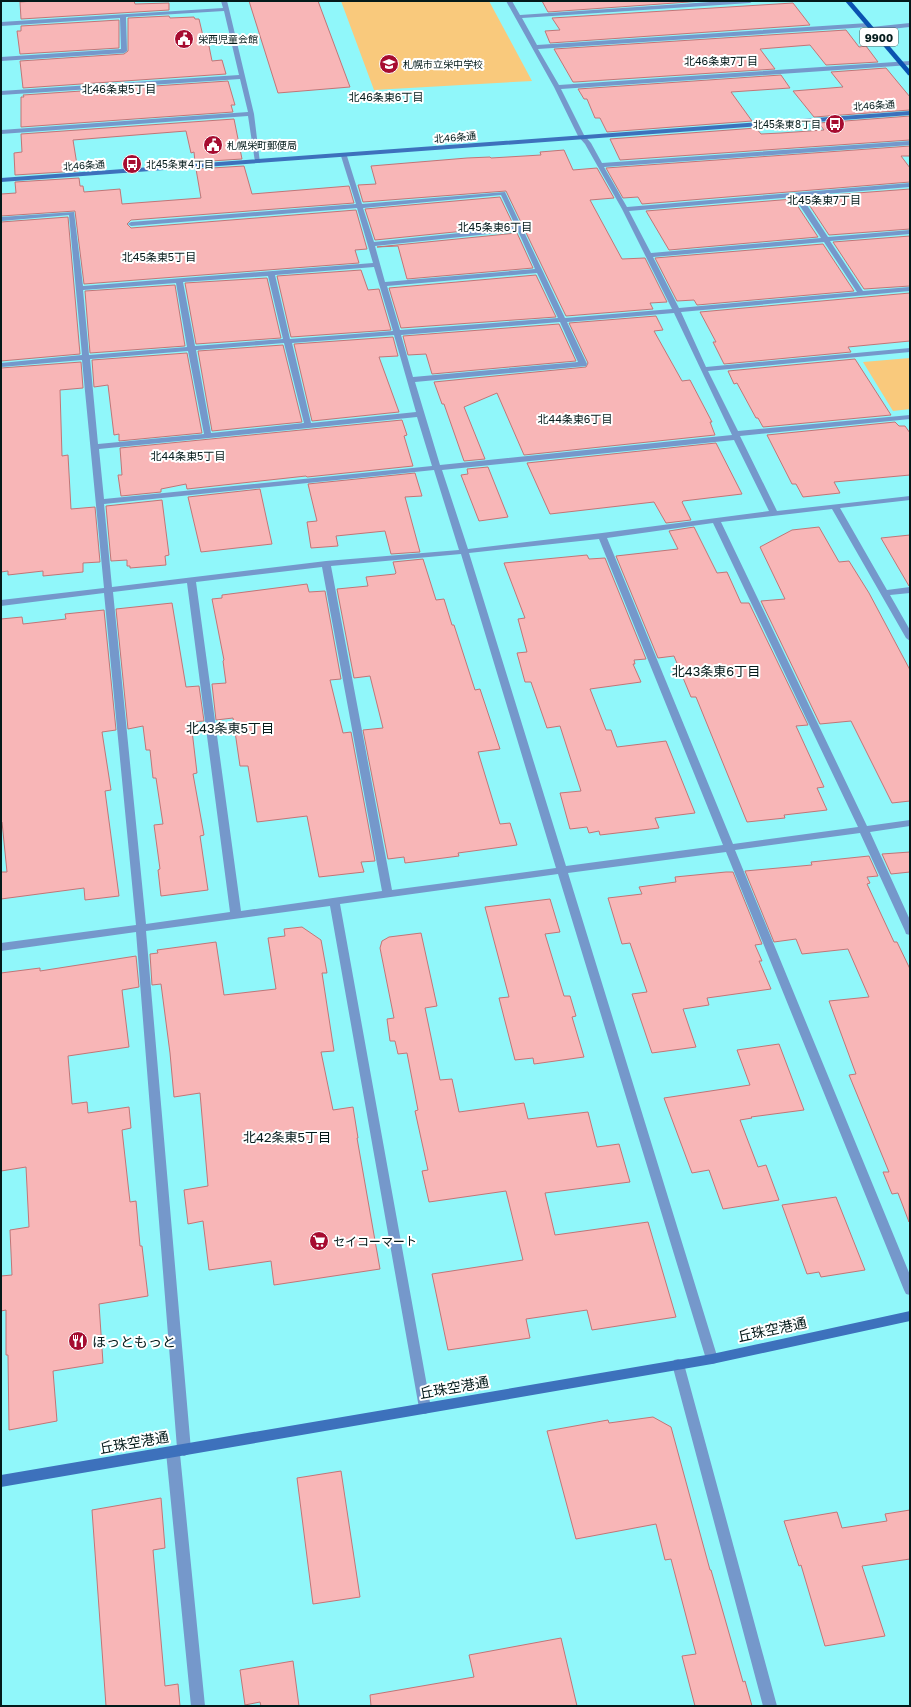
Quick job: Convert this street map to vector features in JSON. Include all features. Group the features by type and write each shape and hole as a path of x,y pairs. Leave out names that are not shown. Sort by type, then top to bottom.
{"main road":[{"name":"9900","path":"848,1 910,74"}],"street":[{"path":"224,1 251,114 258,162"},
{"path":"509,1 557,87 581,136 588,143 625,209 677,311 703,369 774,513"},
{"path":"518,17 750,1"},
{"path":"1,24 226,9"},
{"path":"1,59 124,51 123,16"},
{"path":"535,48 910,25"},
{"path":"557,87 910,63"},
{"path":"1,93 242,78"},
{"name":"北46条通","path":"1,180 344,156 581,136 910,113"},
{"path":"1,132 251,114"},
{"path":"599,165 910,143"},
{"path":"344,156 398,333 436,469 464,551 712,1359"},
{"path":"625,209 910,185"},
{"path":"131,224 503,193 583,364 410,380"},
{"path":"796,194 861,293"},
{"path":"1,219 72,213 107,589 141,928 178,1451 198,1706"},
{"path":"371,244 520,229"},
{"path":"648,255 910,232"},
{"path":"80,288 179,282 377,265"},
{"path":"383,284 540,271"},
{"path":"271,274 308,425"},
{"path":"179,282 208,436"},
{"path":"1,365 288,340 677,311 910,289"},
{"path":"703,369 910,350"},
{"path":"94,447 420,414"},
{"path":"99,502 436,469 910,417"},
{"path":"1,603 107,589 326,564 602,536 716,520 910,498"},
{"path":"835,507 910,638"},
{"path":"716,520 864,830 910,932"},
{"path":"602,536 910,1290"},
{"path":"326,564 388,894"},
{"path":"191,580 236,915"},
{"path":"884,593 910,590"},
{"path":"1,947 910,823"},
{"path":"334,902 425,1408"},
{"name":"丘珠空港通","path":"1,1481 712,1359 910,1316"},
{"path":"678,1364 770,1706"}],"shaded area":[{"path":"341,1 489,1 532,81 374,90"},
{"path":"910,358 910,409 893,411 863,362"}],"building":[{"path":"134,1 135,4 169,3 169,10 21,19 20,2"},
{"path":"249,1 318,1 350,87 278,93"},
{"path":"542,1 703,1 548,12"},
{"path":"793,3 810,25 550,43 545,31 560,30 552,18"},
{"path":"169,16 170,18 194,17 195,19 199,19 203,36 207,36 212,61 222,60 226,74 23,88 20,61 124,54 128,51 128,18"},
{"path":"119,20 119,48 20,54 17,31 21,31 21,26"},
{"path":"846,30 859,47 866,46 878,62 826,65 810,45 760,49 775,69 573,82 554,49"},
{"path":"886,68 910,97 910,110 814,117 793,91 843,87 831,72"},
{"path":"781,75 790,88 731,92 752,121 607,132 600,118 595,118 587,99 584,99 578,89"},
{"path":"228,81 235,105 231,105 233,112 21,127 21,97 24,97 23,95"},
{"path":"910,116 910,140 620,160 610,139 756,128 761,134 824,130 819,123"},
{"path":"234,119 242,159 195,162 194,152 191,153 186,131 73,140 78,171 15,175 14,153 22,152 21,134"},
{"path":"910,146 910,156 901,156 910,168 910,182 642,204 638,197 623,198 606,168"},
{"path":"564,150 573,170 597,168 614,198 590,200 622,259 645,258 667,302 650,303 653,309 566,316 506,191 363,202 358,185 376,184 371,166 467,158 541,155 540,152"},
{"path":"244,166 252,194 349,186 354,203 131,220 127,224 131,228 356,210 367,249 355,250 359,263 84,284 75,211 1,216 1,194 16,193 15,182 79,178 80,186 83,186 84,192 120,189 122,204 201,198 196,169"},
{"path":"910,189 910,229 829,235 804,197"},
{"path":"500,197 514,226 375,240 365,209"},
{"path":"793,199 818,237 669,250 646,211"},
{"path":"68,217 80,354 1,361 1,222"},
{"path":"517,233 533,268 407,279 398,246 377,247"},
{"path":"910,236 910,286 864,289 833,242"},
{"path":"823,244 854,291 697,305 694,300 677,301 655,258"},
{"path":"361,270 368,290 379,289 391,330 291,337 277,276"},
{"path":"536,275 556,317 401,328 389,288"},
{"path":"267,278 281,338 196,344 185,283"},
{"path":"175,285 185,346 90,353 85,291"},
{"path":"910,293 910,341 848,347 851,352 724,364 713,342 716,342 700,312"},
{"path":"656,316 663,330 654,331 682,381 690,380 712,422 710,422 715,435 524,455 497,393 464,407 485,459 464,461 444,404 442,404 434,382 586,367 588,363 569,323"},
{"path":"559,324 576,361 432,374 426,354 408,355 403,336"},
{"path":"393,337 398,356 379,357 399,412 312,421 294,344"},
{"path":"283,345 302,422 212,431 198,351"},
{"path":"187,353 202,433 119,441 119,434 114,435 108,385 94,387 92,360"},
{"path":"855,359 891,415 763,427 758,418 756,418 737,383 734,384 728,371"},
{"path":"81,362 83,388 60,390 62,456 68,455 71,509 95,507 100,562 83,563 83,572 43,576 43,571 8,575 8,571 1,572 1,368"},
{"path":"402,420 407,435 404,436 413,466 187,489 186,484 161,489 161,492 121,496 118,475 122,475 120,448"},
{"path":"895,422 899,426 905,426 910,433 910,475 834,482 840,493 803,497 796,484 792,484 767,435"},
{"path":"716,443 742,494 683,501 682,502 691,520 666,523 654,502 550,514 527,463"},
{"path":"488,467 508,517 479,521 461,475 468,474 467,469"},
{"path":"415,473 422,496 405,497 420,552 391,554 385,531 336,536 338,546 311,548 307,522 317,521 308,484"},
{"path":"260,489 272,544 201,552 188,497"},
{"path":"162,500 169,555 165,556 166,565 130,568 130,566 127,566 127,560 111,561 106,506"},
{"path":"694,527 717,573 727,572 741,603 749,603 808,725 796,726 824,787 817,788 827,810 784,815 785,818 747,822 696,697 691,697 674,656 658,658 616,556 678,549 669,531"},
{"path":"819,527 839,562 849,561 869,593 910,670 910,801 892,803 851,721 820,724 761,601 785,599 760,547 792,530"},
{"path":"910,535 910,586 909,586 881,538"},
{"path":"587,555 589,559 605,558 646,659 634,660 635,664 633,664 641,682 590,689 606,730 611,730 617,747 666,741 695,813 655,818 659,828 600,835 599,831 589,833 587,827 570,829 560,793 581,791 560,726 547,728 531,682 525,682 517,653 527,652 518,619 525,618 504,563"},
{"path":"423,559 436,600 444,599 475,690 480,689 500,749 478,752 500,824 510,823 517,845 458,853 459,856 405,863 404,857 388,859 363,730 383,728 370,676 354,678 337,589 368,586 366,577 395,574 393,562"},
{"path":"307,584 309,592 325,591 341,679 330,680 343,733 351,732 375,861 361,862 364,872 319,877 307,816 257,822 248,766 240,766 233,718 216,720 212,684 226,683 224,660 212,599 222,598 222,595"},
{"path":"172,603 186,687 199,686 204,721 191,722 197,773 193,774 204,835 200,836 208,890 161,896 158,870 160,869 154,825 163,824 156,778 153,778 150,750 146,750 143,726 128,729 116,609"},
{"path":"104,610 116,730 102,732 111,790 105,791 119,896 85,900 84,888 1,899 1,872 7,872 1,822 1,619 22,617 23,624 66,619 65,614"},
{"path":"910,852 910,872 891,874 882,854"},
{"path":"869,856 878,876 867,877 870,883 867,884 894,942 897,942 910,969 909,1222 898,1193 892,1194 883,1172 889,1172 849,1075 856,1074 829,1001 869,997 848,949 802,954 796,939 774,942 745,871 812,865 811,862"},
{"path":"733,872 762,944 755,945 762,961 759,961 771,989 707,998 709,1005 683,1009 696,1047 652,1053 632,994 647,992 630,943 622,944 608,898 642,894 639,887 676,882 675,877"},
{"path":"550,899 560,932 545,934 564,996 570,996 576,1016 572,1017 584,1057 534,1064 533,1058 515,1060 499,998 509,997 485,907"},
{"path":"302,927 321,940 327,973 322,973 334,1051 321,1052 333,1110 353,1107 380,1269 274,1285 271,1261 209,1270 203,1221 188,1224 184,1190 208,1186 200,1093 174,1097 161,984 152,985 150,954 158,953 157,950 216,942 224,995 276,989 268,938 285,936 284,929"},
{"path":"421,933 437,1006 425,1008 440,1080 452,1079 459,1112 524,1103 528,1119 588,1112 597,1147 619,1144 630,1182 545,1193 555,1235 648,1222 676,1317 592,1330 587,1310 526,1319 530,1338 448,1350 432,1274 523,1260 506,1191 429,1202 422,1171 428,1170 415,1111 418,1110 407,1053 398,1054 395,1041 390,1041 387,1019 394,1018 380,948 382,941 389,937"},
{"path":"136,956 139,987 122,990 129,1047 68,1056 72,1104 87,1102 88,1113 129,1107 131,1128 122,1130 130,1202 136,1201 140,1246 142,1246 148,1296 99,1304 103,1363 53,1371 57,1421 9,1430 6,1310 1,1311 1,1276 12,1275 10,1230 29,1227 26,1167 1,1171 1,973 40,968 40,971"},
{"path":"779,1044 804,1110 751,1117 752,1118 740,1120 758,1167 766,1165 779,1200 723,1209 709,1170 692,1173 664,1098 750,1085 737,1050"},
{"path":"836,1197 865,1270 821,1277 819,1272 807,1274 782,1205"},
{"path":"653,1417 671,1427 710,1570 743,1682 745,1681 752,1706 695,1706 682,1656 696,1654 671,1559 665,1560 656,1524 576,1539 547,1431 608,1420 609,1423"},
{"path":"341,1471 360,1597 313,1604 297,1478"},
{"path":"161,1498 165,1548 153,1550 165,1686 178,1684 180,1706 106,1706 92,1510"},
{"path":"910,1510 910,1559 862,1566 885,1636 825,1646 801,1565 799,1566 784,1521 837,1512 842,1528 887,1521 885,1514"},
{"path":"561,1638 577,1706 371,1706 370,1695 474,1677 469,1655"},
{"path":"293,1661 299,1706 261,1706 260,1702 245,1705 240,1670"}],"place":[{"name":"栄西児童会館","path":"184,39"},
{"name":"札幌市立栄中学校","path":"389,64"},
{"name":"北45条東8丁目","path":"835,124"},
{"name":"札幌栄町郵便局","path":"213,145"},
{"name":"北45条東4丁目","path":"132,164"},
{"name":"セイコーマート","path":"319,1241"},
{"name":"ほっともっと","path":"78,1341"}],"district":[{"name":"北46条東7丁目","path":"721,60"},
{"name":"北46条東5丁目","path":"119,88"},
{"name":"北46条東6丁目","path":"386,96"},
{"name":"北45条東7丁目","path":"824,199"},
{"name":"北45条東6丁目","path":"495,226"},
{"name":"北45条東5丁目","path":"159,256"},
{"name":"北44条東6丁目","path":"575,418"},
{"name":"北44条東5丁目","path":"188,455"},
{"name":"北43条東6丁目","path":"716,671"},
{"name":"北43条東5丁目","path":"230,728"},
{"name":"北42条東5丁目","path":"287,1137"}]}
